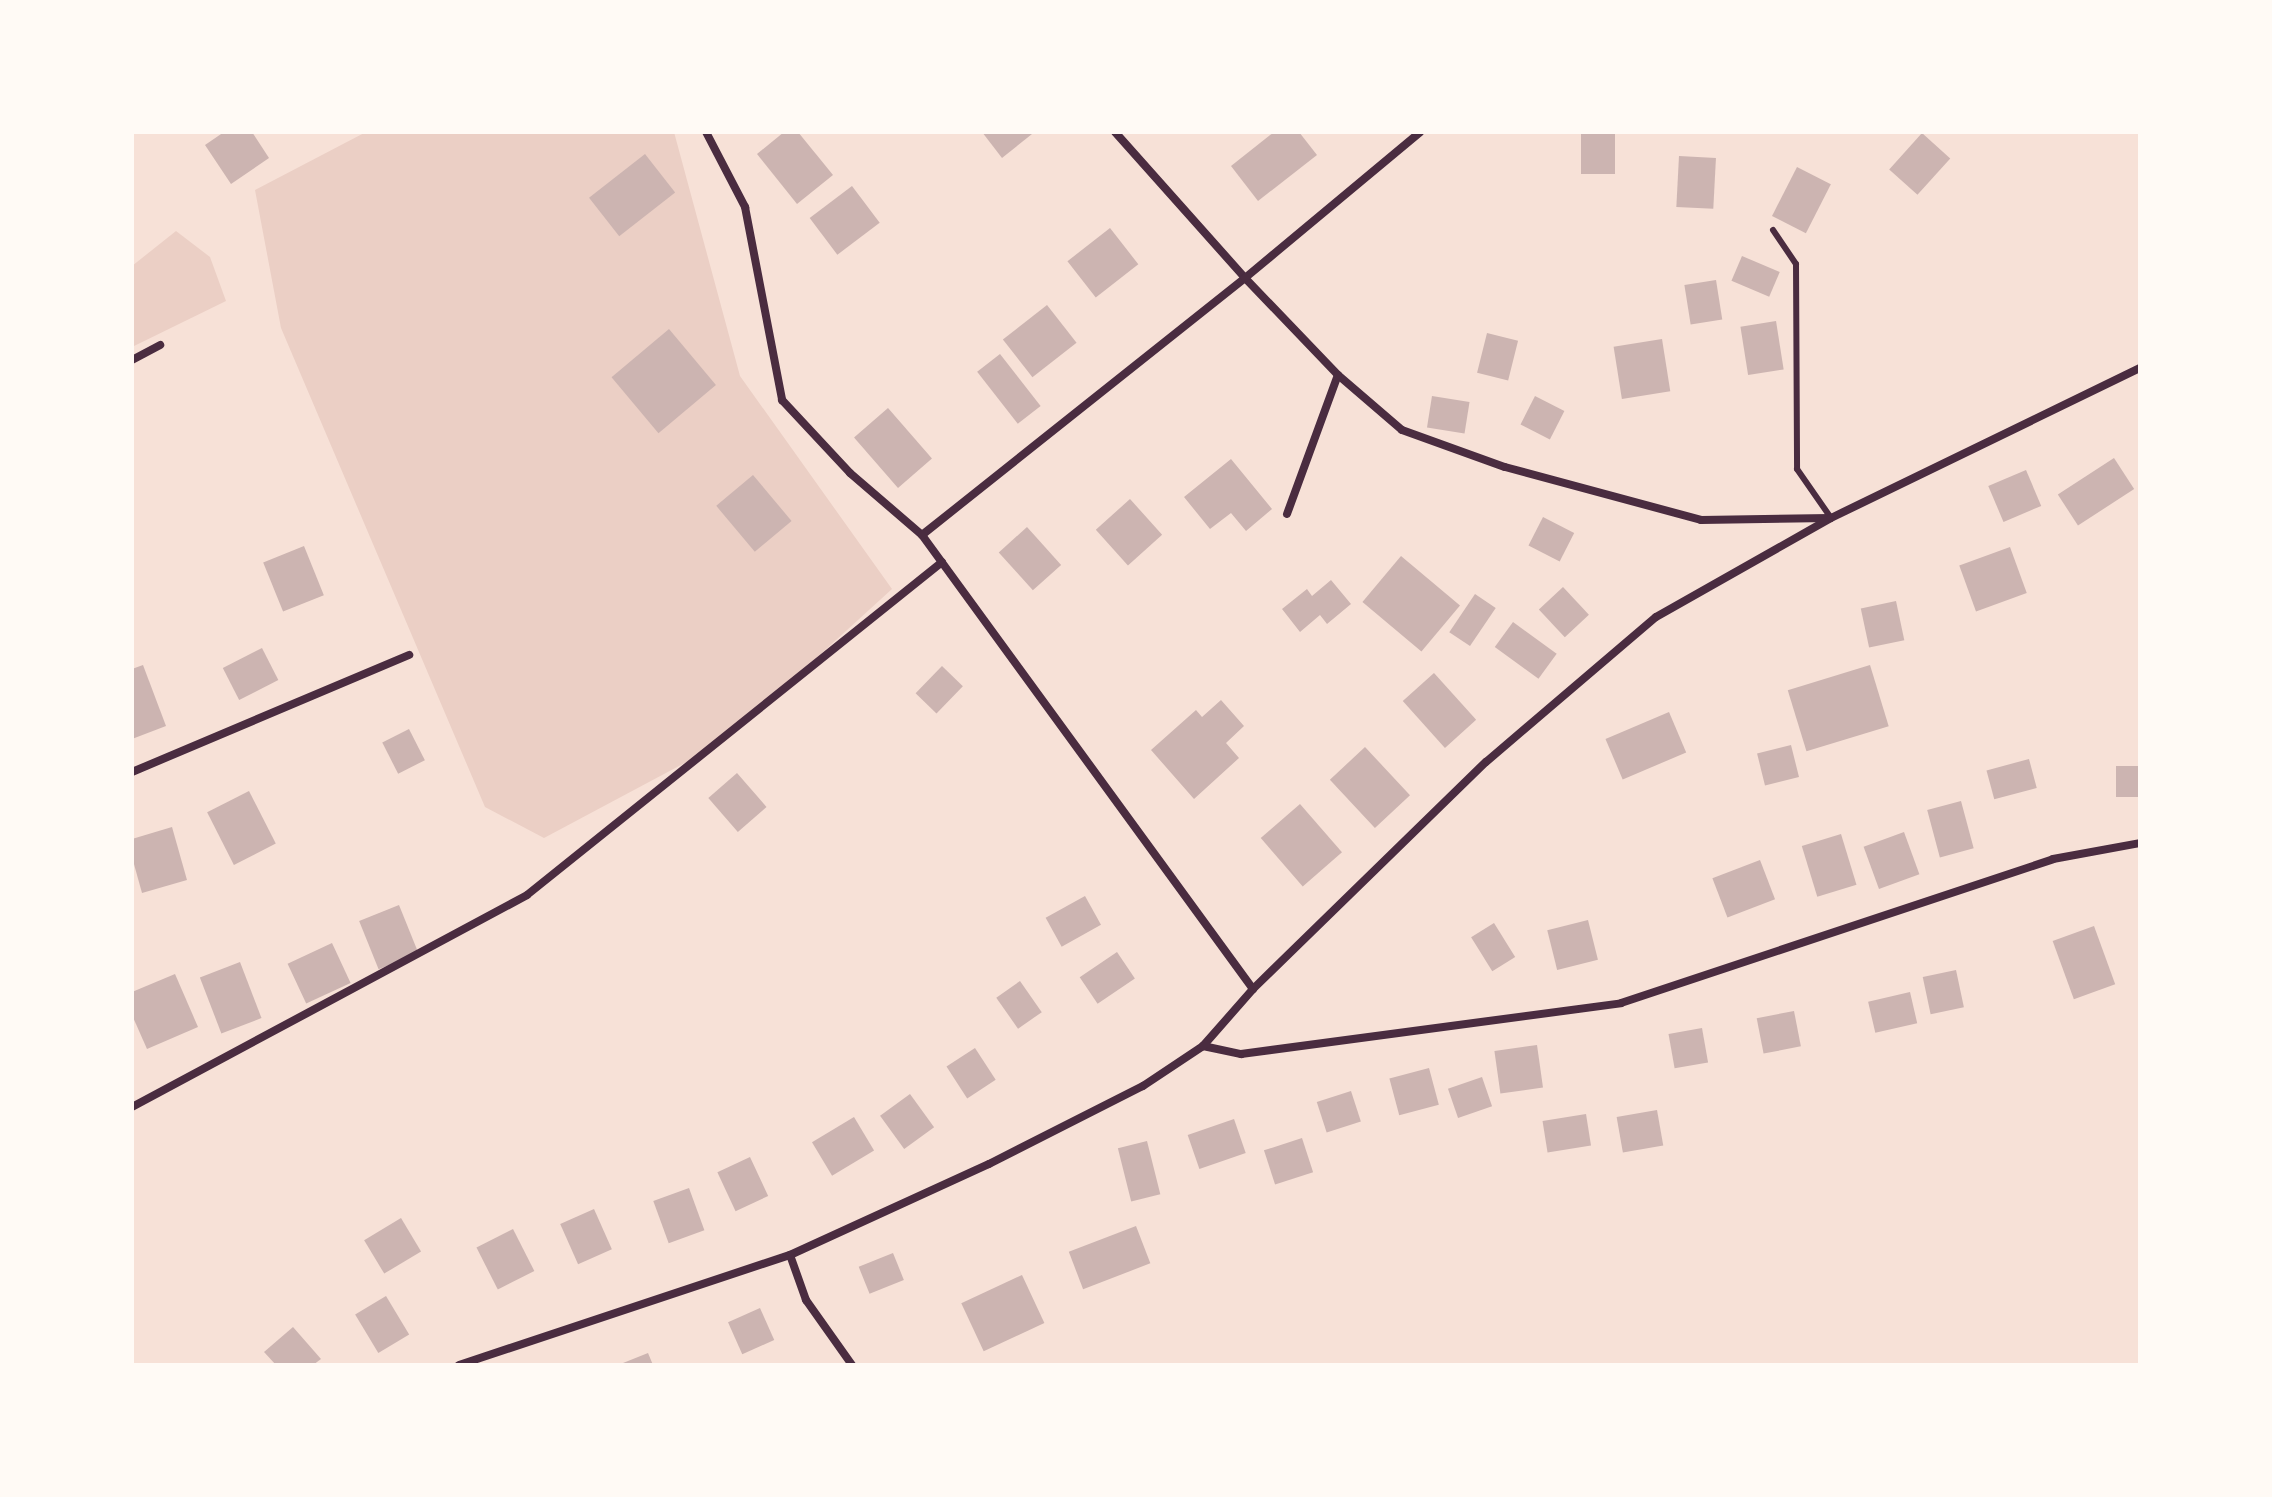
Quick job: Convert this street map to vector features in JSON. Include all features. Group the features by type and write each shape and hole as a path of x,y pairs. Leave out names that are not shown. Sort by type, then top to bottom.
{"street":[{"path":"706,132 745,207 782,400 850,473 922,535 1253,989"},
{"path":"1115,132 1245,278 1338,375 1402,430 1505,467 1701,520 1831,518"},
{"path":"922,535 1245,278 1420,132"},
{"path":"132,360 160,345"},
{"path":"459,1365 790,1255 1003,1157 1143,1086 1203,1046 1253,989 1486,762 1656,617 1831,518 2140,368"},
{"path":"1287,514 1338,375"},
{"path":"132,1107 527,895 942,562"},
{"path":"132,772 409,655"},
{"path":"1203,1046 1241,1054 1621,1003 2053,859 2140,843"},
{"path":"790,1255 806,1300 852,1365"}],"lane":[{"path":"1773,230 1796,264 1797,469 1831,518"}],"shaded area":[{"path":"366,132 674,132 740,376 892,589 724,742 544,838 485,807 281,328 255,190"},
{"path":"176,231 210,257 226,301 132,347 132,266"}],"building":[{"path":"224,132 252,132 269,158 231,184 205,145"},
{"path":"784,132 798,132 833,175 797,204 757,154"},
{"path":"982,132 1030,132 1032,134 1002,158"},
{"path":"1274,132 1299,132 1317,155 1258,201 1231,166"},
{"path":"1581,132 1615,132 1615,174 1581,174"},
{"path":"1922,133 1950,158 1917,195 1889,169"},
{"path":"645,154 675,193 619,236 589,198"},
{"path":"1679,156 1716,158 1713,209 1676,207"},
{"path":"1797,167 1831,184 1806,233 1772,216"},
{"path":"852,186 880,223 837,255 810,218"},
{"path":"1110,228 1138,264 1096,297 1067,261"},
{"path":"1742,256 1780,272 1769,297 1731,281"},
{"path":"1716,280 1722,320 1691,325 1684,285"},
{"path":"1047,305 1077,343 1032,377 1003,339"},
{"path":"1776,321 1784,369 1748,375 1740,327"},
{"path":"669,329 716,385 658,433 612,377"},
{"path":"1487,333 1518,341 1508,381 1477,373"},
{"path":"1662,339 1670,391 1622,399 1614,347"},
{"path":"1000,354 1041,406 1018,424 977,372"},
{"path":"1432,396 1470,402 1465,434 1427,428"},
{"path":"1535,396 1564,411 1550,439 1520,425"},
{"path":"888,408 932,459 898,488 854,438"},
{"path":"2114,458 2134,489 2078,526 2058,494"},
{"path":"1231,459 1272,509 1246,531 1231,513 1210,529 1184,497"},
{"path":"2026,470 2041,506 2003,522 1988,486"},
{"path":"753,475 792,521 755,552 716,506"},
{"path":"1130,499 1162,535 1128,565 1096,530"},
{"path":"1543,517 1574,533 1560,561 1528,546"},
{"path":"1027,527 1061,565 1033,590 999,552"},
{"path":"304,546 324,595 283,612 263,562"},
{"path":"2010,547 2027,593 1976,612 1959,565"},
{"path":"1401,556 1460,605 1421,651 1362,602"},
{"path":"1331,580 1351,604 1327,624 1320,615 1300,632 1282,609 1307,589 1312,596"},
{"path":"1563,587 1589,615 1565,637 1539,610"},
{"path":"1475,594 1496,608 1470,646 1449,632"},
{"path":"1896,601 1904,640 1869,648 1861,608"},
{"path":"1513,622 1557,654 1538,679 1495,647"},
{"path":"262,648 278,680 239,700 223,668"},
{"path":"143,665 166,726 132,739 132,669"},
{"path":"1870,665 1889,726 1806,751 1788,690"},
{"path":"942,666 963,686 936,713 916,693"},
{"path":"1434,673 1476,720 1445,748 1403,701"},
{"path":"1221,700 1244,726 1226,743 1239,758 1194,799 1151,750 1196,710 1202,717"},
{"path":"1669,712 1686,753 1623,779 1605,739"},
{"path":"409,729 425,760 398,774 382,743"},
{"path":"1791,745 1799,777 1765,785 1757,753"},
{"path":"1365,747 1410,795 1375,828 1330,780"},
{"path":"2029,759 2037,788 1994,799 1986,770"},
{"path":"2116,766 2140,766 2140,797 2116,797"},
{"path":"737,773 767,807 738,832 708,798"},
{"path":"249,791 276,844 234,865 207,812"},
{"path":"1961,801 1974,848 1940,857 1927,810"},
{"path":"1300,804 1342,852 1303,886 1261,838"},
{"path":"172,827 187,880 142,893 132,857 132,839"},
{"path":"1904,832 1919,874 1879,889 1864,847"},
{"path":"1841,834 1856,885 1817,897 1802,846"},
{"path":"1760,860 1775,899 1727,917 1712,878"},
{"path":"1085,896 1101,925 1062,947 1046,918"},
{"path":"399,905 418,953 379,969 359,921"},
{"path":"1588,920 1598,960 1557,970 1547,930"},
{"path":"1494,923 1515,957 1492,971 1471,937"},
{"path":"2094,926 2115,984 2074,999 2053,941"},
{"path":"332,943 351,983 306,1004 288,964"},
{"path":"1117,952 1135,979 1098,1004 1080,977"},
{"path":"240,962 262,1018 221,1033 200,977"},
{"path":"1956,970 1964,1007 1931,1014 1923,977"},
{"path":"175,974 198,1027 147,1049 132,1015 132,992"},
{"path":"1020,981 1042,1012 1018,1029 996,998"},
{"path":"1910,992 1917,1023 1875,1033 1868,1002"},
{"path":"1794,1011 1801,1046 1764,1054 1757,1018"},
{"path":"1702,1028 1708,1062 1675,1068 1669,1034"},
{"path":"1537,1045 1543,1088 1500,1094 1494,1051"},
{"path":"975,1048 996,1080 967,1098 946,1067"},
{"path":"1429,1068 1439,1105 1399,1115 1389,1079"},
{"path":"1482,1077 1492,1106 1458,1118 1448,1089"},
{"path":"1351,1091 1361,1121 1327,1133 1317,1102"},
{"path":"910,1094 934,1127 904,1149 880,1116"},
{"path":"1657,1110 1663,1145 1623,1153 1617,1117"},
{"path":"1586,1114 1591,1146 1548,1152 1543,1121"},
{"path":"854,1117 874,1150 832,1176 812,1142"},
{"path":"1234,1119 1246,1153 1199,1169 1188,1135"},
{"path":"1302,1138 1313,1172 1275,1185 1264,1150"},
{"path":"1147,1141 1160,1194 1131,1202 1118,1148"},
{"path":"750,1157 768,1196 736,1211 717,1172"},
{"path":"689,1188 704,1230 669,1243 653,1201"},
{"path":"594,1209 612,1249 578,1264 560,1224"},
{"path":"401,1218 421,1251 384,1274 364,1240"},
{"path":"1136,1226 1150,1263 1083,1289 1069,1252"},
{"path":"513,1229 534,1271 498,1289 476,1248"},
{"path":"893,1253 904,1280 870,1294 859,1267"},
{"path":"1022,1275 1044,1323 984,1351 961,1303"},
{"path":"386,1296 409,1335 378,1353 355,1315"},
{"path":"760,1308 774,1340 742,1354 728,1322"},
{"path":"293,1327 321,1359 313,1365 276,1365 264,1352"},
{"path":"648,1353 653,1365 618,1365"}]}
